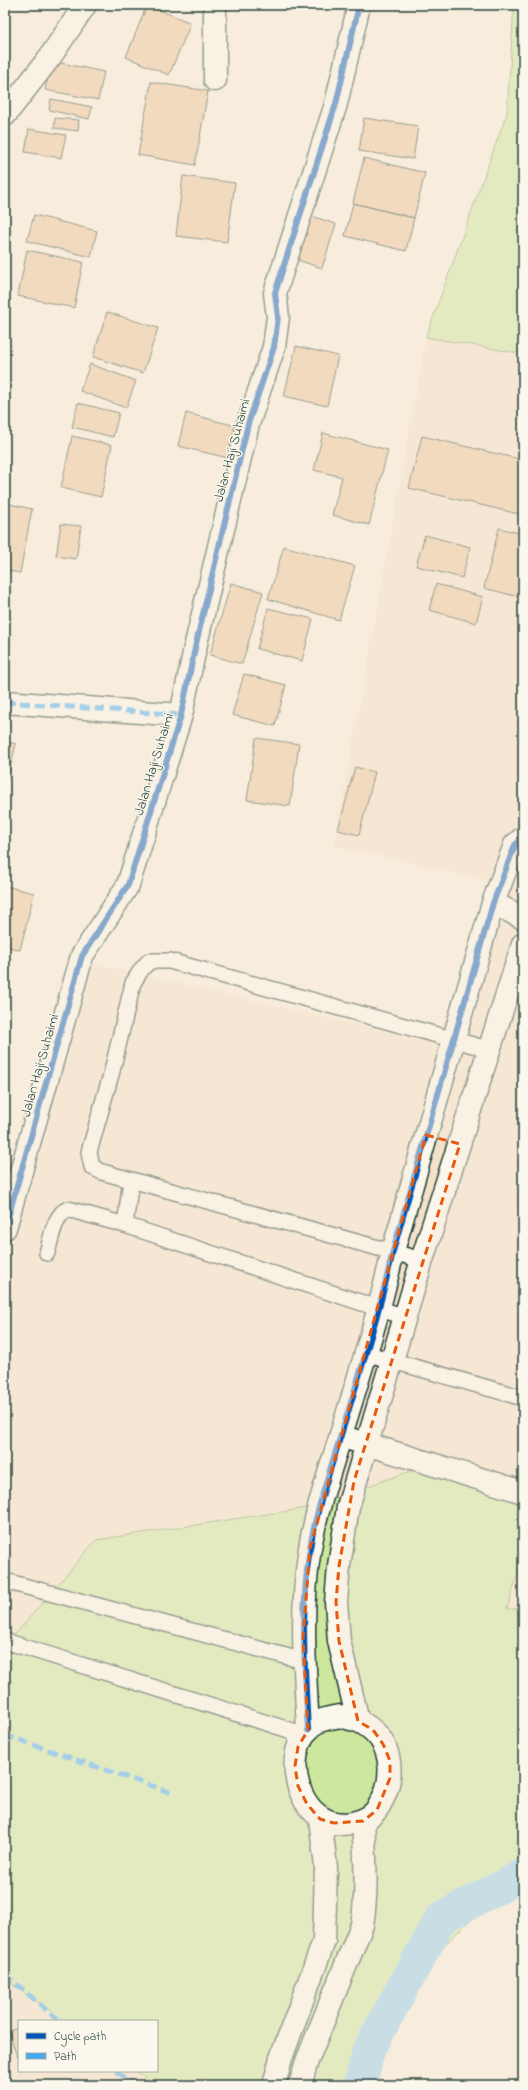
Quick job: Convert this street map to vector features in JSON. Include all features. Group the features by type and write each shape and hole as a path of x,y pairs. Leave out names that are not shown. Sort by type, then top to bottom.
{"street":[{"path":"5,115 50,57 86,5"},
{"path":"215,5 215,80"},
{"name":"Jalan Haji Suhaimi","path":"5,1228 82,956 128,885 181,715 195,648 248,424 274,347 278,316 276,293 336,104 359,5"},
{"path":"5,702 181,715"},
{"path":"306,1733 303,1638 310,1548 320,1502 365,1353 380,1309 393,1251 493,902 515,845 523,838"},
{"path":"493,902 523,918"},
{"path":"358,1721 339,1641 336,1602 348,1507 393,1362 422,1260 523,944"},
{"path":"426,1135 460,1144"},
{"path":"340,1437 523,1492"},
{"path":"320,1502 348,1507"},
{"path":"340,1716 358,1721 372,1730 383,1744 390,1761 390,1778 386,1795 377,1810 363,1821 349,1824 334,1823 320,1819 306,1804 298,1786 295,1766 298,1747 306,1733 323,1719 340,1716"},
{"path":"274,2085 281,2058 324,1941 326,1867 320,1819"},
{"path":"300,2085 307,2061 362,1924 366,1906 363,1821"}],"lane":[{"path":"422,1260 102,1172 92,1167 89,1152 112,1071 133,983 149,961 170,961 490,1050"},
{"path":"125,1225 131,1180"},
{"path":"48,1253 59,1217 63,1211 68,1209 125,1225 405,1316"},
{"path":"365,1353 523,1398"},
{"path":"5,1581 304,1661"},
{"path":"5,1641 306,1733"}],"highlighted area":[{"path":"426,1135 460,1144 354,1481 339,1566 336,1602 339,1641 358,1721 373,1730 383,1744 390,1761 390,1778 377,1810 363,1821 334,1823 320,1819 307,1804 298,1786 295,1766 298,1747 308,1730 303,1638 310,1548"}],"shaded area":[{"path":"426,337 523,354 523,1481 441,1460 307,1508 96,1540 8,1643 5,1655 5,1242 85,961 435,1043 499,883 334,846"},
{"path":"523,1556 523,1609 507,1609"},
{"path":"5,1968 13,1985 64,2020 18,2020 18,2072 138,2072 155,2085 5,2085"}],"green space":[{"path":"514,5 523,5 523,354 426,337 507,113"},
{"path":"441,1460 523,1481 523,1556 507,1609 523,1609 523,1870 376,2010 344,2085 155,2085 138,2072 158,2072 158,2020 64,2020 13,1985 5,1968 5,1655 8,1643 96,1540 307,1508"}],"building":[{"path":"147,5 191,23 169,75 126,57"},
{"path":"51,61 104,72 98,100 45,90"},
{"path":"151,82 208,91 195,165 138,155"},
{"path":"51,99 92,107 89,119 49,110"},
{"path":"55,118 79,120 78,131 54,128"},
{"path":"364,118 418,126 413,159 359,151"},
{"path":"29,129 66,135 61,158 25,152"},
{"path":"364,158 425,173 414,218 353,203"},
{"path":"183,176 235,183 227,242 176,236"},
{"path":"353,203 414,218 406,251 345,236"},
{"path":"302,213 336,224 322,268 288,257"},
{"path":"34,215 97,231 91,257 27,241"},
{"path":"27,250 83,262 74,308 18,296"},
{"path":"107,312 158,328 143,373 93,357"},
{"path":"296,346 338,356 327,406 284,396"},
{"path":"90,364 136,381 126,408 80,391"},
{"path":"78,403 119,413 113,437 72,427"},
{"path":"186,413 236,426 228,458 178,446"},
{"path":"323,433 388,450 369,525 332,515 342,477 314,470"},
{"path":"72,436 112,445 101,497 61,488"},
{"path":"422,436 523,460 523,515 409,488"},
{"path":"5,503 32,509 20,573 5,570"},
{"path":"61,524 81,526 76,559 56,556"},
{"path":"499,528 523,534 523,598 484,588"},
{"path":"425,535 470,547 462,578 416,566"},
{"path":"284,546 355,566 339,620 268,599"},
{"path":"231,583 263,592 242,664 210,655"},
{"path":"436,584 483,597 476,623 429,610"},
{"path":"268,608 313,619 302,661 257,649"},
{"path":"244,674 286,685 275,726 232,715"},
{"path":"256,738 299,744 290,806 247,800"},
{"path":"5,741 16,744 5,788"},
{"path":"355,767 375,772 359,835 338,830"},
{"path":"5,886 34,893 20,950 5,946"},
{"path":"18,2028 17,2057 9,2031"},
{"path":"5,2039 9,2051 5,2053"}],"waterway":[{"path":"360,2085 369,2049 441,1918 523,1875"}],"marked path":[{"path":"5,702 181,715"},
{"path":"5,1735 175,1794"},
{"path":"5,1974 58,2020"},
{"path":"118,2072 133,2085"}],"cycle path":[{"path":"5,1228 82,956 128,885 181,715 195,648 248,424 274,347 278,317 275,293 336,104 359,5"},
{"path":"308,1730 304,1639 305,1594 310,1548 319,1506 368,1345 393,1251 493,903 515,845 523,838"}]}
